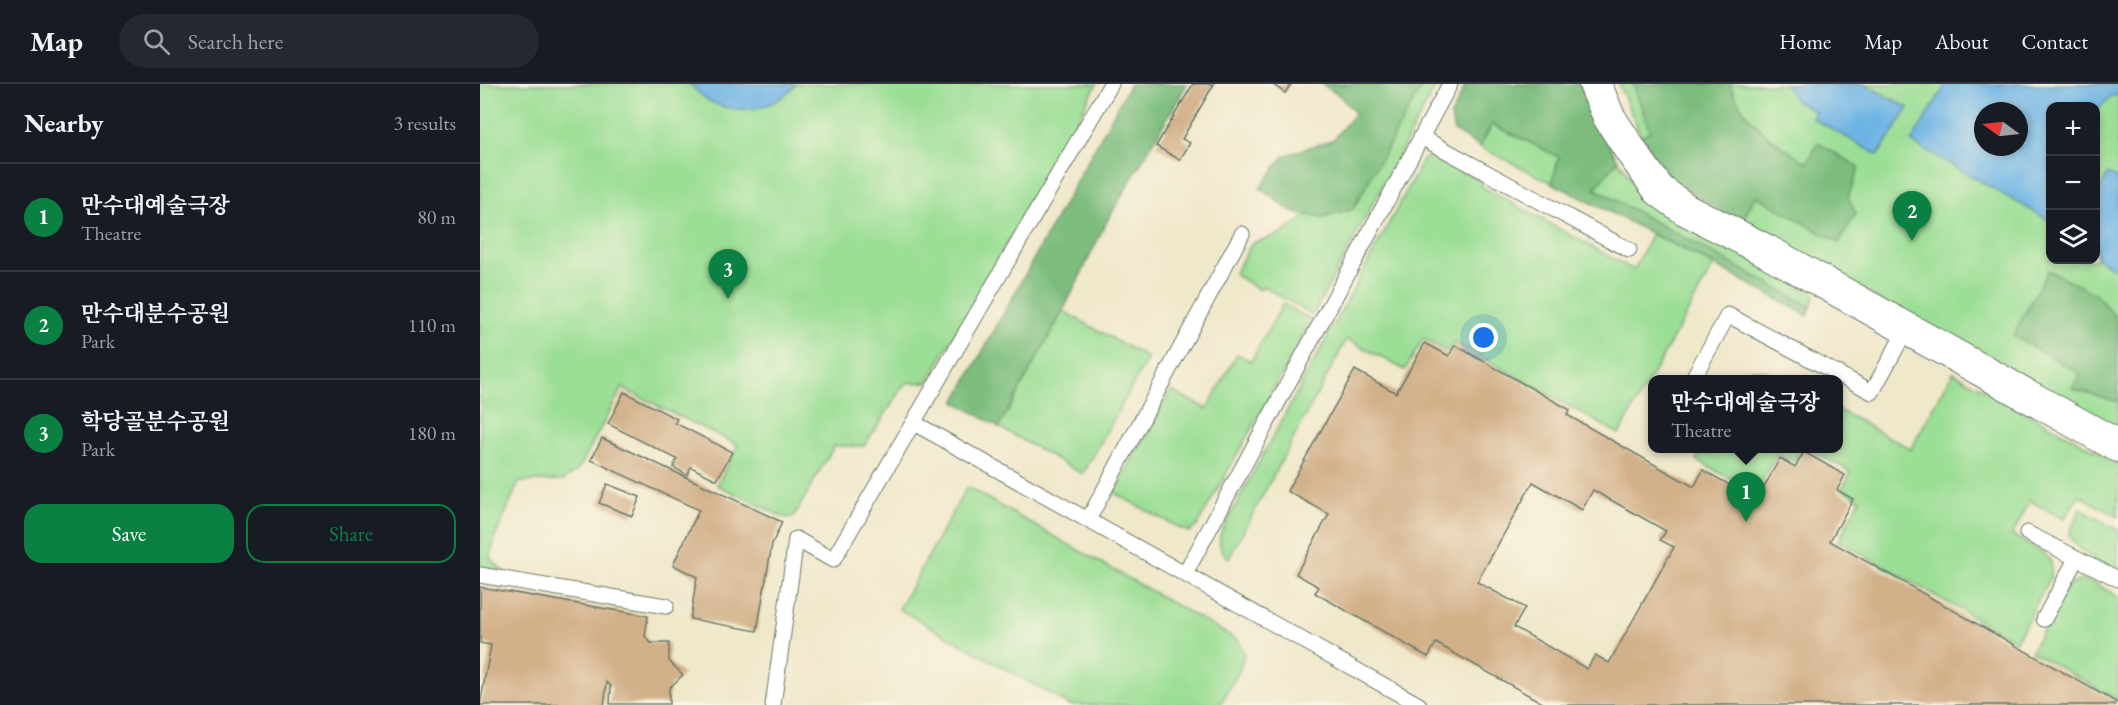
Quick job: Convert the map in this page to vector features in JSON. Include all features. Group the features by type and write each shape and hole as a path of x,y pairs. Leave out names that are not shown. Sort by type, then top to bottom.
{"street":[{"path":"1595,84 1609,117 1633,154 1659,190 1685,209 1767,251 2118,446"}],"lane":[{"path":"773,705 796,539 834,560 1111,84"},
{"path":"1185,574 1450,84"},
{"path":"1421,137 1629,250"},
{"path":"1088,520 1242,234"},
{"path":"1695,375 1728,315 1840,375"},
{"path":"1843,376 1872,392 1907,328"},
{"path":"914,423 1419,705"},
{"path":"2027,533 2118,579"},
{"path":"2044,619 2076,559"},
{"path":"480,575 666,606"}],"green space":[{"path":"480,84 1097,84 928,382 906,383 864,446 834,446 793,518 783,517 717,485 738,445 622,388 579,469 563,480 519,482 495,537 490,558 505,573 480,570"},
{"path":"1130,84 1187,84 1107,221 1063,311 999,427 955,402"},
{"path":"1322,84 1423,84 1353,209 1322,218 1292,212 1260,188 1284,156 1334,139 1355,113 1340,96"},
{"path":"1423,84 1437,84 1313,315 1263,286 1260,290 1234,274 1252,243 1281,234 1308,215 1322,218 1353,209"},
{"path":"1466,84 1580,84 1598,126 1618,160 1595,189 1811,307 1808,316 1714,265 1552,183 1559,157 1492,124 1480,147 1454,131 1451,116"},
{"path":"1619,84 2118,84 2118,431 1741,223 1654,158 1641,136"},
{"path":"1633,84 1730,84 1742,109 1751,120 1796,156 1807,163 1818,143 1859,167 1848,197 1856,214 1839,243 1756,196 1741,223 1674,182 1654,158 1641,136 1650,131"},
{"path":"1492,124 1559,157 1552,183 1480,147"},
{"path":"1435,158 1483,182 1481,186 1634,270 1652,234 1714,265 1652,375 1648,375 1648,382 1619,434 1454,342 1448,352 1423,339 1405,370 1347,339 1229,558 1220,546 1221,532 1424,159"},
{"path":"1618,160 1631,179 1674,217 1815,295 1811,307 1594,189"},
{"path":"2048,270 2096,294 2118,320 2118,402 2072,388 2080,373 2013,336"},
{"path":"1283,304 1312,320 1197,526 1189,532 1114,493 1171,390 1207,409 1237,354 1251,361"},
{"path":"1063,311 1148,358 1083,474 999,427"},
{"path":"1751,369 1766,371 1774,375 1744,375"},
{"path":"1953,372 2118,463 2118,517 2079,495 2064,519 2030,501 2012,535 2045,554 2051,562 2051,577 2016,641 1838,541 1860,499 1842,489 1851,472 1815,453 1843,453 1843,412 1911,449"},
{"path":"1700,453 1778,453 1756,493 1696,460"},
{"path":"1778,453 1800,453 1794,462"},
{"path":"967,487 1238,640 1244,653 1241,667 1220,705 1070,705 899,609"},
{"path":"2080,509 2118,530 2118,571 2083,552 2073,541 2069,534"},
{"path":"2082,580 2093,582 2118,597 2118,700 2031,651 2063,594 2071,584"}],"water":[{"path":"689,84 796,84 788,93 768,104 757,108 734,109 711,102"},
{"path":"1785,84 1864,84 1909,108 1878,155 1812,118 1815,111 1795,101"},
{"path":"1946,84 2118,84 2118,94 2111,97 2100,108 2100,102 2046,102 2046,219 1911,142"},
{"path":"2108,174 2118,179 2118,271 2100,260 2100,189"}],"building":[{"path":"1193,84 1214,84 1182,139 1190,143 1180,160 1156,146"},
{"path":"1272,84 1291,84 1285,93"},
{"path":"1425,343 1449,356 1455,345 1570,410 1567,415 1694,487 1703,470 1757,500 1780,458 1795,467 1803,453 1806,453 1845,475 1837,490 1853,499 1830,541 2116,702 2115,705 1546,705 1436,643 1428,657 1315,593 1319,587 1296,574 1329,514 1287,491 1355,370 1396,393","holes":["1533,482 1582,510 1593,490 1666,531 1660,540 1674,547 1609,663 1595,655 1587,669 1514,627 1525,608 1477,582"]},
{"path":"624,392 677,419 675,423 732,452 717,480 691,467 687,475 673,467 677,459 608,424"},
{"path":"602,438 782,522 772,544 757,631 690,619 697,577 673,565 699,510 591,460"},
{"path":"607,484 640,497 632,516 599,503"},
{"path":"480,587 648,616 645,636 651,643 669,643 669,661 683,675 669,688 669,704 610,704 611,686 607,682 604,705 480,705 491,645 480,643"}],"place":[{"name":"만수대분수공원","path":"1912,241"},
{"name":"학당골분수공원","path":"728,299"},
{"name":"만수대예술극장","path":"1746,522"}]}
